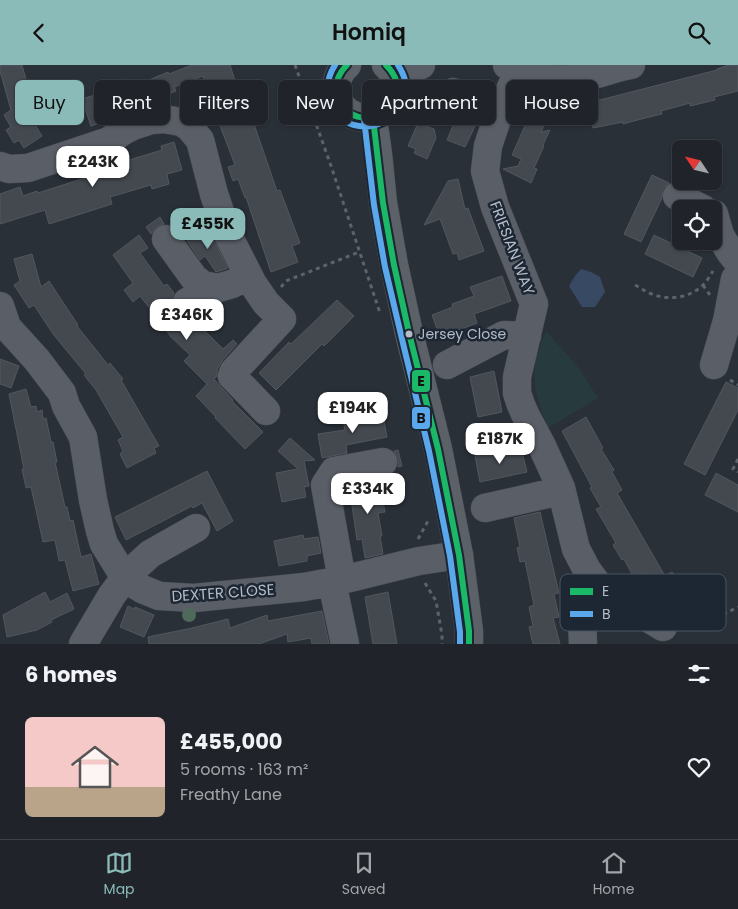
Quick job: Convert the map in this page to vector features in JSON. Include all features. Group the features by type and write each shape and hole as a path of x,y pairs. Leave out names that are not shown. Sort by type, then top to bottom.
{"main road":[{"path":"343,66 336,86 340,104 346,111 362,118"},
{"path":"373,125 383,203 394,265 438,449 459,555 469,644"}],"street":[{"path":"390,70 421,65"},
{"path":"512,68 556,80 576,79 631,65"},
{"name":"FRIESIAN WAY","path":"512,68 503,105 488,146 485,171 496,207 534,304 517,377 517,393 561,488 576,549 590,574"},
{"path":"496,103 503,105"},
{"path":"0,166 9,169 28,168 109,141 128,129 151,120 164,119 181,122 189,127 200,140 225,227 249,276 266,303 282,319 234,371 232,377 266,411"},
{"path":"677,196 689,200"},
{"path":"166,239 194,278 195,294 232,284 249,276"},
{"path":"714,365 727,321 735,279 735,263 722,239"},
{"name":"DEXTER CLOSE","path":"2,322 62,393 66,407 83,437 93,500 104,544 126,579 142,589 159,596 194,598 304,587 418,561 459,555"},
{"path":"447,365 504,335 527,336"},
{"path":"345,644 325,485 334,471 383,462"},
{"path":"485,508 547,494 561,488"},
{"path":"83,644 112,595 137,566 150,554 196,528"},
{"path":"583,631 583,644"}],"path":[{"path":"296,65 380,313"},
{"path":"266,303 286,281 360,252"},
{"path":"635,285 650,294 675,298 689,294 703,285 713,271 735,263"},
{"path":"738,459 733,469 738,472"},
{"path":"415,544 428,522 427,513"},
{"path":"421,576 436,601 442,644"},
{"path":"726,613 738,607"}],"green space":[{"path":"546,331 577,366 598,398 548,428 536,392 534,373 537,354"}],"water":[{"path":"581,269 600,277 605,292 595,307 582,307 569,286"}],"building":[{"path":"0,65 22,65 26,80 15,80 15,125 35,125 42,136 24,148 19,140 14,143 6,130 11,127 4,115 11,110"},
{"path":"192,65 230,65 235,80 204,80 203,76 192,80 180,80 180,85 174,87 176,91 170,93 170,80 149,80 168,72 169,74"},
{"path":"729,65 738,65 738,91 714,97 715,100 690,106 690,103 661,111 662,114 623,124 623,122 593,128 592,125 598,125 598,100"},
{"path":"94,95 94,125 91,126 86,111 84,112 84,98"},
{"path":"220,125 254,125 277,191 280,190 300,243 292,246 298,262 271,272 246,197 238,179 233,181 228,167 235,165"},
{"path":"417,125 434,129 436,138 427,159 414,153 416,149 408,146"},
{"path":"453,125 476,125 465,147 447,140"},
{"path":"525,125 544,125 541,132 550,130 534,168 537,169 531,183 503,169 518,166 521,159 512,155"},
{"path":"174,142 182,170 167,174 169,184 152,189 151,185 110,197 112,204 49,224 45,210 0,224 0,194 20,187 23,196 37,191 38,193 97,174 96,170 162,150 161,146"},
{"path":"652,175 669,183 663,189 662,198 641,242 624,234"},
{"path":"458,179 465,209 468,208 484,251 459,260 457,253 453,254 440,219 424,225 448,181"},
{"path":"160,217 164,224 157,227 151,234 146,227"},
{"path":"205,228 228,268 216,272 205,256 200,260 187,241"},
{"path":"139,235 148,248 140,253 164,286 167,284 174,293 171,301 174,310 180,316 186,318 193,316 223,349 233,340 237,344 222,361 217,370 217,376 214,379 232,401 263,432 245,449 196,396 207,384 184,361 190,355 170,336 153,310 140,296 133,302 124,290 133,283 113,255"},
{"path":"654,235 672,244 672,250 685,250 702,258 693,277 645,254"},
{"path":"32,254 41,287 49,281 77,326 108,365 110,363 123,379 121,380 159,446 154,448 156,453 127,468 120,454 123,451 118,440 123,437 96,390 84,375 86,374 53,334 34,305 29,308 14,285 20,281 14,259"},
{"path":"502,276 511,301 474,314 477,323 456,331 457,334 441,340 432,315 453,307 452,304 474,296 470,287"},
{"path":"337,300 354,316 324,346 322,344 276,390 259,373 289,342 291,344"},
{"path":"0,359 19,366 11,388 0,384"},
{"path":"494,371 502,412 478,417 470,377"},
{"path":"726,382 738,388 738,410 705,475 684,464"},
{"path":"26,389 31,407 36,406 37,412 42,410 43,419 46,418 51,442 53,442 57,462 55,462 65,507 67,507 70,521 73,520 81,557 91,554 99,584 73,591 65,560 59,561 55,540 43,542 31,487 26,488 9,394"},
{"path":"382,411 387,437 346,445 347,453 322,458 318,434 345,430 343,419"},
{"path":"586,417 603,448 601,449 614,470 612,472 622,490 617,493 664,574 632,574 624,559 622,560 613,545 616,543 596,509 601,507 562,431"},
{"path":"290,438 315,460 304,461 309,486 304,487 306,497 282,502 276,473 298,469 278,451"},
{"path":"521,448 527,472 480,482 475,456"},
{"path":"398,450 402,466 398,467 398,459 394,451"},
{"path":"207,471 233,521 217,531 202,503 193,508 192,506 126,540 115,517"},
{"path":"716,473 738,485 738,512 705,495"},
{"path":"379,479 385,512 378,513 383,554 365,558 362,539 357,540 350,492 353,492 352,484"},
{"path":"540,512 559,593 554,594 559,617 553,618 560,644 533,644 529,627 533,626 529,607 534,605 525,561 520,562 517,548 520,547 514,518"},
{"path":"303,535 304,539 318,537 321,553 307,556 307,561 279,566 274,541"},
{"path":"45,592 50,602 67,593 74,609 51,620 52,622 37,630 7,637 3,615"},
{"path":"388,592 397,644 373,644 365,597"},
{"path":"128,606 154,615 144,637 120,627"},
{"path":"322,611 329,644 312,644 311,638 288,642 287,634 259,644 149,644 148,637 228,619 230,628 267,615 268,621"}],"transit line":[{"name":"B","path":"335,65 328,83 331,102 340,117 353,125 369,126 384,122 396,113 404,99 406,83 398,65"},
{"name":"E","path":"347,65 341,72 336,87 338,96 346,110 358,117 370,117 382,112 392,104 397,92 396,79 386,65"},
{"name":"B","path":"365,125 374,205 385,267 429,451 450,556 460,644"},
{"name":"E","path":"374,125 383,203 394,265 438,449 459,555 469,644"}],"place":[{"name":"Jersey Close","path":"409,334"}]}
